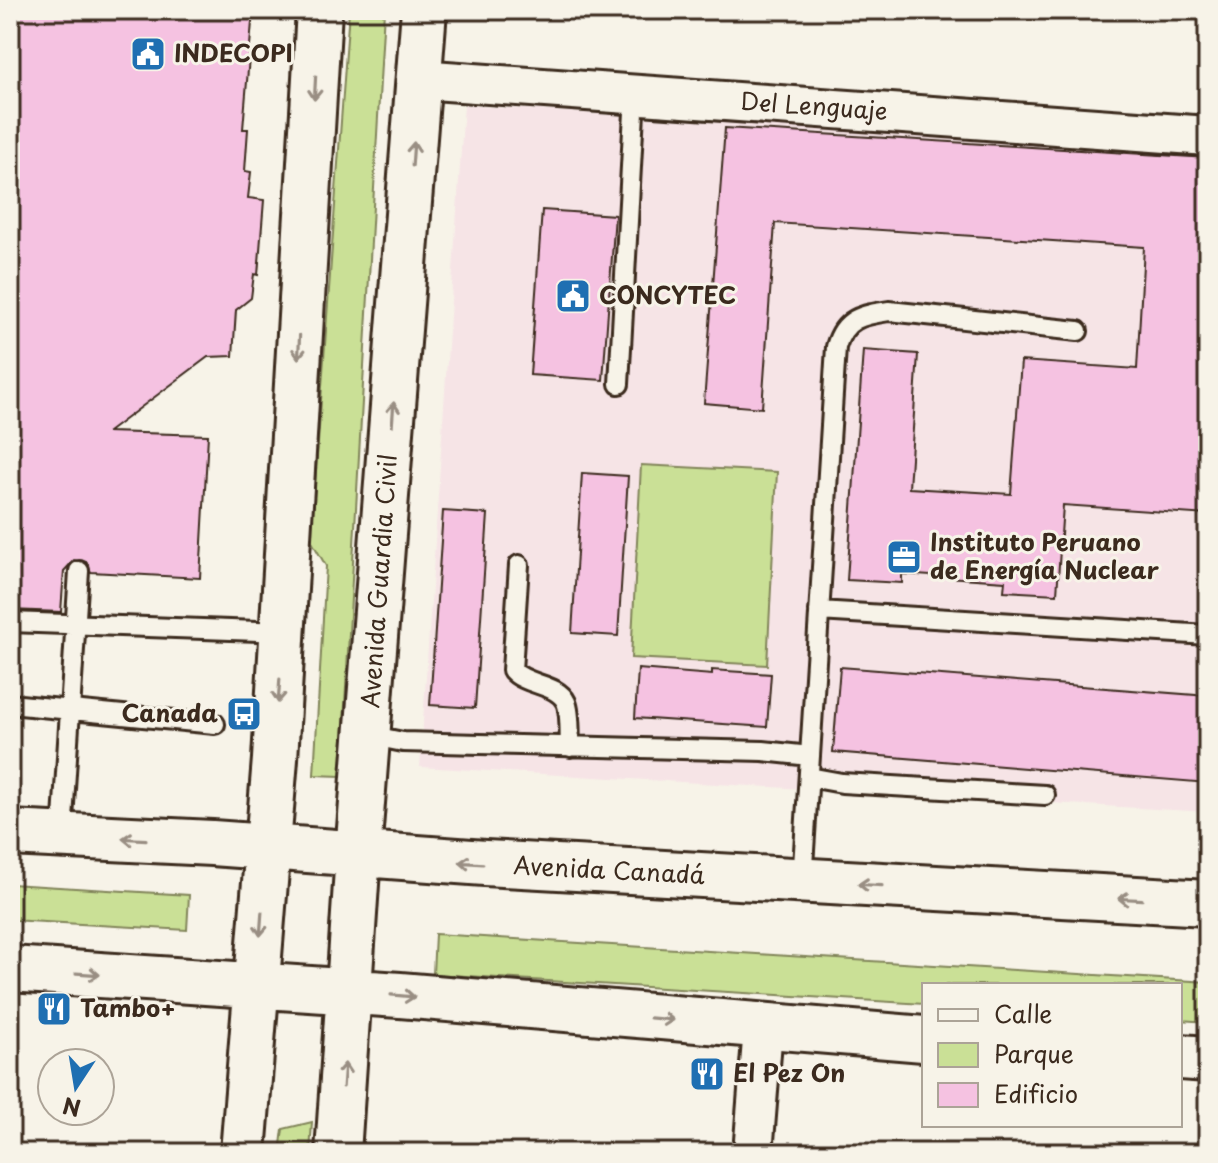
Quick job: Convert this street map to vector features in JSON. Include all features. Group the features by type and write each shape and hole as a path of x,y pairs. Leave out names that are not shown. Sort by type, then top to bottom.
{"main road":[{"path":"243,1153 283,632 319,10"},
{"name":"Avenida Guardia Civil","path":"338,1153 358,854 424,10"},
{"name":"Avenida Canadá","path":"10,833 802,882 1208,903"},
{"path":"10,969 348,992 922,1039"},
{"path":"1182,1057 1208,1059"}],"street":[{"name":"Del Lenguaje","path":"419,79 1208,136"},
{"path":"753,1153 763,1028"}],"lane":[{"path":"619,384 635,94"},
{"path":"802,882 836,347 840,332 858,316 889,311 1078,331"},
{"path":"519,565 512,670 520,679 556,691 566,703 570,747"},
{"path":"62,835 79,571"},
{"path":"819,611 1208,635"},
{"path":"10,622 283,632"},
{"path":"10,704 215,724"},
{"path":"368,735 403,742 763,751 810,756"},
{"path":"809,777 842,783 1045,795"}],"shaded area":[{"path":"464,105 1208,155 1208,812 420,767"}],"green space":[{"path":"349,10 384,10 341,776 314,775 326,566 311,540"},
{"path":"641,465 777,472 767,665 631,658"},
{"path":"10,884 189,895 187,930 10,920"},
{"path":"435,934 1208,982 1208,1022 1182,1020 1182,983 922,983 922,1004 433,974"},
{"path":"312,1122 310,1153 280,1153 283,1129"}],"building":[{"path":"10,10 253,10 243,129 248,129 245,171 251,172 248,198 264,200 258,275 254,274 251,298 236,310 233,356 208,357 108,432 208,435 200,578 91,572 86,562 74,560 64,571 61,612 10,610"},
{"path":"725,128 1208,158 1208,515 1063,505 1057,594 1004,591 1005,581 902,574 902,583 847,580 863,350 918,354 909,488 1011,494 1021,361 1137,369 1144,247 775,223 762,408 704,403"},
{"path":"542,210 615,215 603,380 530,375"},
{"path":"582,473 628,476 618,636 572,633"},
{"path":"443,511 488,514 475,708 430,705"},
{"path":"840,667 1208,696 1208,783 833,752"},
{"path":"638,669 712,675 712,670 771,674 767,727 635,718"}],"place":[{"name":"INDECOPI","path":"148,54"},
{"name":"CONCYTEC","path":"573,296"},
{"name":"Instituto Peruano de Energía Nuclear","path":"904,557"},
{"name":"Canada","path":"244,714"},
{"name":"Tambo+","path":"54,1009"},
{"name":"El Pez On","path":"707,1074"}]}
